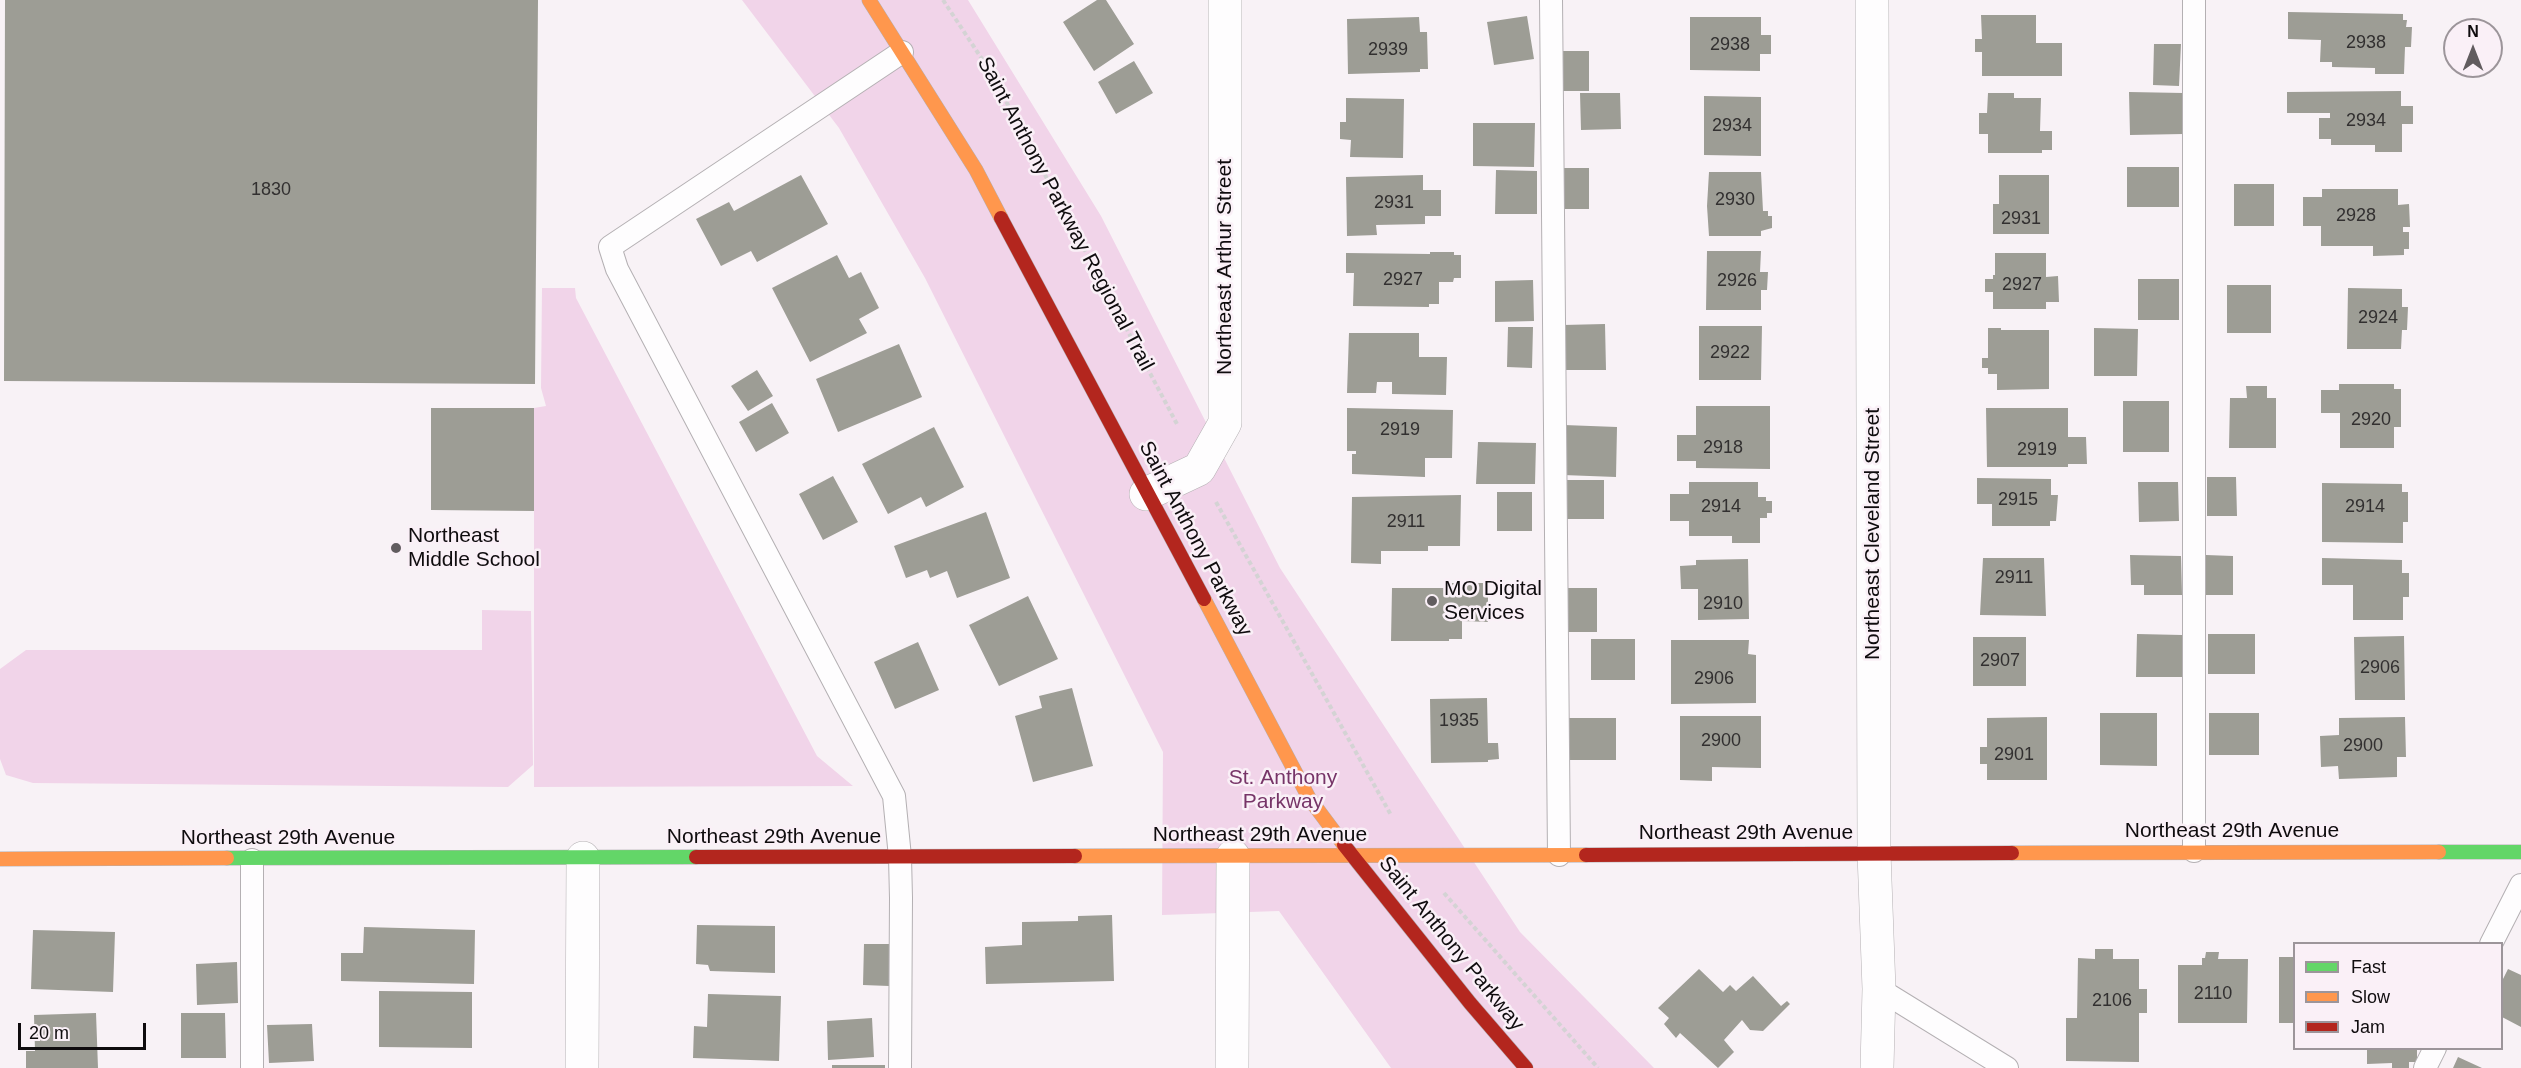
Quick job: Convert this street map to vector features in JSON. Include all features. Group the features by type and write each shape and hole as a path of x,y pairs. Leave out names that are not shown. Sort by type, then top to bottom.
{"street":[{"name":"Saint Anthony Parkway","path":"869,0 976,170 1309,798 1352,856 1470,1004 1526,1068"},
{"name":"Northeast Arthur Street","path":"1146,494 1199,469 1225,423 1225,0"},
{"name":"Northeast Cleveland Street","path":"1872,0 1874,853 1879,988 1877,1068"},
{"name":"Northeast 29th Avenue","path":"0,859 1352,856 2194,851 2521,852"},
{"path":"1232,1068 1233,856"},
{"path":"582,1068 583,858"}],"lane":[{"path":"1551,0 1559,855"},
{"path":"2194,0 2194,851"},
{"path":"900,1068 900,857 894,796 616,269 610,247 902,52"},
{"path":"252,860 252,1068"},
{"path":"2491,942 2521,885"},
{"path":"1879,988 2007,1068"},
{"path":"2425,1068 2434,1050"}],"path":[{"name":"Saint Anthony Parkway Regional Trail","path":"943,0 990,71 1181,432"},
{"path":"1213,497 1384,804"},
{"path":"1449,900 1598,1068"}],"green space":[{"name":"St. Anthony Parkway","path":"742,0 968,0 1101,216 1280,568 1520,932 1654,1068 1391,1068 1279,911 1162,915 1163,752 925,278 839,128"},
{"path":"542,288 575,288 576,298 817,756 853,786 534,787 534,408 546,406 541,388"},
{"path":"482,610 531,611 533,765 508,787 33,783 6,775 0,759 0,669 26,650 482,650"}],"building":[{"path":"5,0 538,0 535,384 4,381"},
{"path":"1097,0 1106,0 1134,44 1094,71 1063,22"},
{"path":"2288,12 2403,14 2403,20 2407,20 2406,27 2412,27 2411,47 2405,47 2404,74 2375,74 2375,68 2332,67 2332,62 2320,62 2321,40 2288,39"},
{"path":"1981,15 2036,15 2036,43 2062,43 2062,76 1982,76 1982,52 1975,52 1975,39 1982,39"},
{"path":"1527,16 1534,59 1494,65 1487,22"},
{"path":"1419,17 1420,32 1427,32 1428,69 1420,69 1420,72 1348,74 1347,19"},
{"path":"1690,17 1761,17 1761,35 1771,35 1771,54 1760,54 1760,71 1690,70"},
{"path":"2154,44 2181,44 2179,86 2153,85"},
{"path":"1563,51 1589,51 1589,91 1563,91"},
{"path":"1134,61 1153,93 1116,114 1098,82"},
{"path":"2401,91 2401,106 2413,106 2413,124 2402,124 2402,152 2375,152 2375,145 2331,145 2331,139 2319,139 2319,118 2330,118 2330,113 2287,113 2287,92"},
{"path":"2129,92 2183,93 2183,134 2130,135"},
{"path":"1580,93 1620,93 1621,129 1581,130"},
{"path":"1988,93 2014,93 2014,98 2041,98 2040,131 2052,131 2052,150 2042,150 2042,153 1988,153 1988,134 1979,134 1979,113 1987,113"},
{"path":"1704,96 1761,97 1761,156 1704,155"},
{"path":"1346,98 1404,99 1403,158 1350,157 1351,140 1340,139 1340,122 1346,122"},
{"path":"1473,123 1535,123 1534,167 1473,166"},
{"path":"2127,167 2179,167 2179,207 2127,207"},
{"path":"1561,168 1589,168 1589,209 1562,209"},
{"path":"1496,170 1537,171 1537,214 1495,214"},
{"path":"1709,172 1761,172 1763,211 1768,211 1768,216 1772,216 1772,228 1761,231 1761,236 1709,236 1707,206"},
{"path":"801,175 828,224 757,262 751,251 721,266 696,219 729,202 734,211"},
{"path":"1423,175 1423,190 1441,190 1441,216 1425,216 1425,224 1376,225 1377,235 1347,236 1346,177"},
{"path":"1999,175 2049,175 2049,234 1993,234 1993,204 1999,204"},
{"path":"2234,184 2274,184 2274,226 2234,226"},
{"path":"2322,189 2398,189 2398,205 2409,204 2410,227 2403,227 2403,232 2409,232 2409,249 2404,249 2404,255 2373,256 2373,246 2321,246 2321,226 2303,226 2303,197 2322,197"},
{"path":"1707,251 1761,251 1760,272 1768,272 1767,290 1761,290 1761,310 1706,310"},
{"path":"1430,252 1454,252 1454,255 1461,255 1461,278 1454,278 1453,282 1439,282 1439,304 1429,304 1429,307 1353,306 1354,273 1346,273 1346,253 1430,254"},
{"path":"1995,253 2046,253 2046,277 2058,276 2059,302 2046,302 2046,309 1993,309 1993,292 1985,292 1985,279 1993,279 1995,275"},
{"path":"837,255 849,278 861,272 879,308 859,319 867,333 810,362 772,288"},
{"path":"2138,279 2179,279 2179,320 2138,320"},
{"path":"1533,280 1534,321 1495,322 1495,281"},
{"path":"2227,285 2271,285 2271,333 2227,333"},
{"path":"2348,288 2402,289 2402,307 2408,307 2407,330 2402,330 2401,349 2347,349"},
{"path":"1605,324 1606,370 1563,370 1563,325"},
{"path":"1699,326 1762,326 1761,380 1699,380"},
{"path":"1508,327 1533,327 1532,368 1507,367"},
{"path":"1988,328 2049,330 2049,389 1997,390 1997,374 1988,374 1988,368 1982,368 1982,358 1988,358"},
{"path":"2094,328 2138,329 2137,376 2094,376"},
{"path":"1349,333 1419,333 1419,357 1447,357 1446,395 1392,394 1392,382 1377,382 1376,393 1347,393"},
{"path":"899,344 922,397 838,432 816,379"},
{"path":"757,370 773,396 748,411 731,386"},
{"path":"2339,384 2394,384 2394,389 2401,389 2401,427 2394,427 2394,448 2340,448 2340,413 2321,413 2321,390 2339,390"},
{"path":"2246,386 2267,386 2267,398 2276,398 2276,448 2229,448 2230,398 2247,398"},
{"path":"2123,401 2169,401 2169,452 2123,452"},
{"path":"772,403 789,433 756,452 739,422"},
{"path":"1696,406 1770,406 1770,469 1696,468 1696,461 1677,461 1677,435 1696,435"},
{"path":"431,408 534,408 534,511 431,510"},
{"path":"1347,408 1453,410 1452,458 1425,458 1425,477 1352,474 1352,454 1356,454 1356,451 1347,451"},
{"path":"1986,408 2068,408 2068,437 2086,437 2087,464 2068,464 2068,467 1987,467"},
{"path":"1564,425 1617,427 1616,477 1563,475"},
{"path":"934,427 964,487 926,507 921,497 888,514 862,464"},
{"path":"1478,442 1536,443 1535,484 1476,484"},
{"path":"833,476 858,522 823,540 799,494"},
{"path":"2207,477 2236,477 2237,516 2207,516"},
{"path":"1977,478 2051,479 2051,495 2058,495 2056,521 2050,521 2050,526 1992,526 1992,504 1977,504"},
{"path":"1563,480 1604,480 1604,519 1563,519"},
{"path":"1689,482 1758,482 1758,497 1766,497 1766,501 1772,501 1772,513 1767,513 1767,518 1760,518 1760,543 1732,543 1732,536 1689,536 1689,521 1670,521 1670,494 1689,494"},
{"path":"2138,482 2178,482 2179,521 2139,522"},
{"path":"2322,483 2402,484 2402,492 2408,492 2408,522 2403,522 2403,543 2322,542"},
{"path":"1497,492 1532,492 1532,531 1497,531"},
{"path":"1461,495 1460,546 1428,546 1428,551 1381,551 1381,564 1351,563 1352,497"},
{"path":"986,512 1010,578 957,598 947,571 930,578 927,570 906,578 894,546"},
{"path":"2130,555 2181,556 2182,595 2144,595 2144,585 2131,585"},
{"path":"2206,555 2233,556 2233,595 2206,595"},
{"path":"1983,558 2044,558 2046,616 1980,615"},
{"path":"2322,558 2402,560 2402,573 2409,573 2409,597 2403,597 2403,620 2353,620 2353,585 2322,585"},
{"path":"1748,559 1749,619 1698,620 1698,589 1681,589 1680,566 1696,565 1696,560"},
{"path":"1446,583 1488,583 1488,622 1462,621 1462,639 1391,641 1392,588 1446,588"},
{"path":"1563,588 1597,588 1597,632 1562,632"},
{"path":"1028,596 1058,659 999,686 969,625"},
{"path":"2137,634 2182,635 2182,677 2136,677"},
{"path":"2208,634 2255,634 2255,674 2208,674"},
{"path":"2404,636 2405,700 2355,700 2354,637"},
{"path":"1973,637 2026,637 2026,686 1973,686"},
{"path":"1591,639 1635,639 1635,680 1591,680"},
{"path":"1671,640 1749,640 1748,654 1756,655 1756,703 1671,704"},
{"path":"918,642 939,690 895,709 874,662"},
{"path":"1072,688 1093,766 1033,782 1015,716 1042,708 1039,696"},
{"path":"1487,698 1488,743 1498,743 1499,759 1488,760 1488,762 1431,763 1430,699"},
{"path":"2100,713 2157,713 2157,766 2100,765"},
{"path":"2209,713 2259,713 2259,755 2209,755"},
{"path":"1680,716 1761,716 1761,768 1712,767 1712,781 1680,780"},
{"path":"2047,717 2047,780 1987,780 1987,764 1980,764 1980,747 1987,747 1987,718"},
{"path":"2405,717 2406,757 2397,757 2397,777 2339,779 2338,766 2321,767 2320,736 2339,735 2339,718"},
{"path":"1565,718 1616,718 1616,760 1565,760"},
{"path":"1112,915 1114,981 986,984 985,947 1022,945 1022,922 1078,921 1078,916"},
{"path":"697,925 775,926 775,973 710,971 708,965 696,964"},
{"path":"364,927 475,930 474,984 341,981 341,953 363,953"},
{"path":"33,930 115,932 113,992 31,989"},
{"path":"864,944 890,944 889,986 863,985"},
{"path":"2095,949 2113,949 2113,959 2139,959 2139,989 2147,989 2147,1013 2139,1013 2139,1062 2066,1061 2066,1018 2077,1018 2078,958 2095,959"},
{"path":"2206,952 2219,952 2218,959 2248,959 2247,1023 2178,1023 2178,965 2202,965 2202,958 2205,958"},
{"path":"2279,957 2293,957 2293,1023 2279,1023"},
{"path":"237,962 238,1003 197,1005 196,964"},
{"path":"1699,969 1723,992 1730,985 1736,991 1753,976 1781,1006 1787,1001 1790,1004 1763,1031 1750,1030 1742,1020 1724,1040 1734,1052 1718,1068 1680,1033 1676,1038 1664,1024 1669,1018 1658,1008"},
{"path":"2508,969 2521,975 2521,1027 2503,1018 2503,979"},
{"path":"379,991 472,992 472,1048 379,1047"},
{"path":"708,994 781,996 779,1061 693,1058 694,1026 707,1027"},
{"path":"96,1013 98,1068 26,1068 26,1051 35,1051 34,1015"},
{"path":"181,1013 225,1013 226,1058 181,1058"},
{"path":"872,1018 874,1057 828,1060 827,1021"},
{"path":"312,1024 314,1061 269,1063 267,1025"},
{"path":"2367,1050 2417,1050 2417,1062 2409,1062 2409,1068 2392,1068 2392,1063 2367,1064"},
{"path":"2458,1057 2482,1068 2453,1068"},
{"path":"832,1065 885,1065 885,1068 832,1068"}],"traffic: fast":[{"path":"2439,852 2521,852"},
{"path":"227,858 696,857"}],"traffic: slow":[{"path":"869,0 976,170 1001,218"},
{"path":"1204,599 1309,798 1344,845"},
{"path":"2012,853 2439,852"},
{"path":"1075,856 1586,855"},
{"path":"0,859 227,858"}],"traffic: jam":[{"path":"1001,218 1204,599"},
{"path":"1344,845 1470,1003 1526,1068"},
{"path":"1586,855 2012,853"},
{"path":"696,857 1075,856"}],"place":[{"name":"Northeast Middle School","path":"396,548"},
{"name":"MO Digital Services","path":"1432,601"}]}
